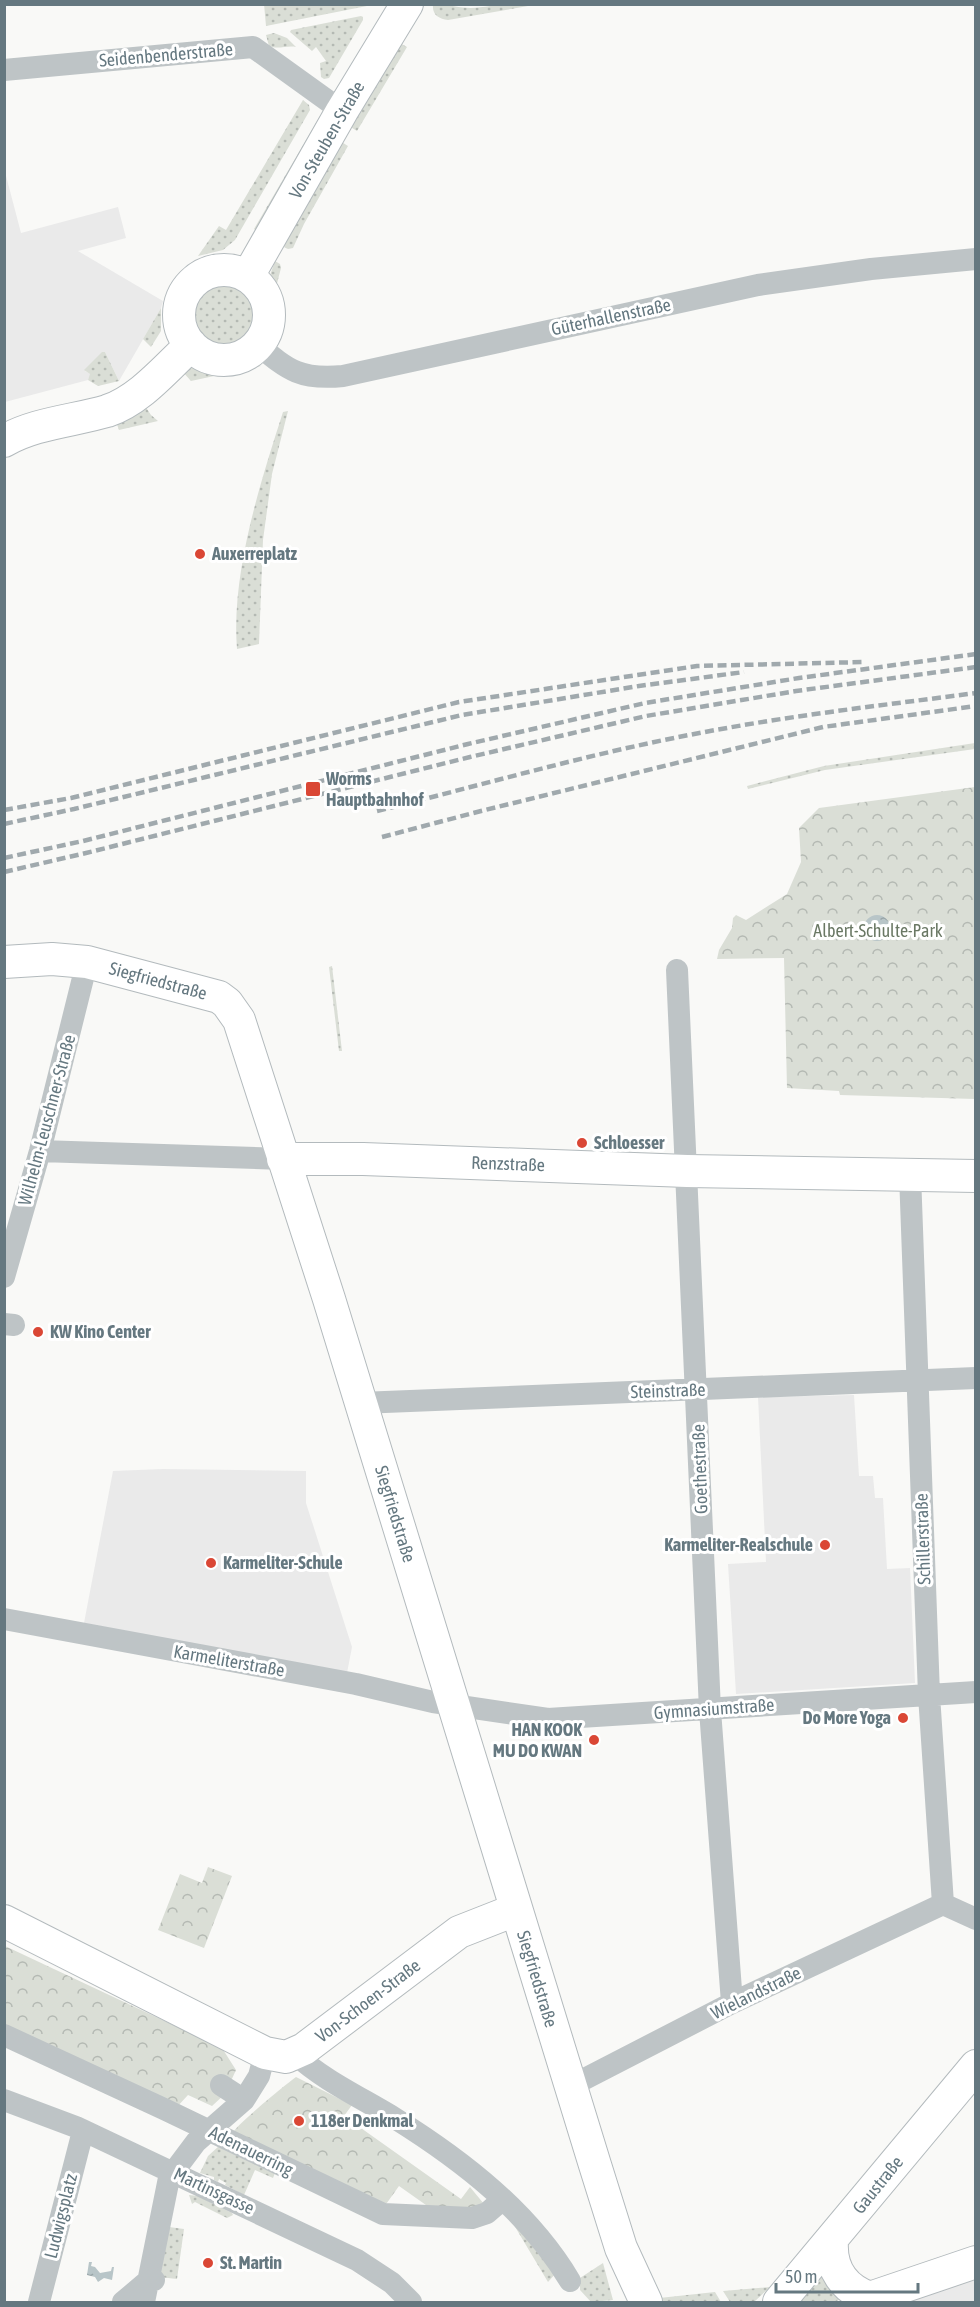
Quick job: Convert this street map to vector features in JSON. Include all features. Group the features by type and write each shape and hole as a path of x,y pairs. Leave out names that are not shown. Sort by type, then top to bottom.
{"street":[{"name":"Von-Steuben-Straße","path":"248,276 342,111 407,4"},
{"name":"Seidenbenderstraße","path":"4,70 253,47 342,111"},
{"name":"Güterhallenstraße","path":"258,345 287,367 307,376 321,378 344,375 758,285 871,268 975,259"},
{"path":"231,270 248,276 260,288 268,304 267,330 258,345 245,355 229,359 205,355 191,345 183,331 179,315 183,298 192,283 214,271 231,270"},
{"path":"4,441 24,432 123,404 142,390 191,345"},
{"name":"Siegfriedstraße","path":"4,962 51,958 87,962 219,997 234,1011 244,1032 329,1299 515,1910 621,2247 645,2302"},
{"name":"Wilhelm-Leuschner-Straße","path":"4,1277 40,1151 87,962"},
{"name":"Goethestraße","path":"677,970 710,1710 732,2003"},
{"name":"Renzstraße","path":"40,1151 172,1157 363,1159 687,1171 975,1176"},
{"name":"Schillerstraße","path":"910,1174 929,1695 943,1904"},
{"name":"Steinstraße","path":"360,1403 975,1378"},
{"name":"Karmeliterstraße","path":"4,1619 453,1703"},
{"name":"Gymnasiumstraße","path":"453,1703 548,1719 975,1692"},
{"path":"943,1904 975,1919"},
{"name":"Wielandstraße","path":"570,2086 732,2003 943,1904"},
{"name":"Von-Schoen-Straße","path":"280,2054 459,1932 515,1910"},
{"path":"4,1921 308,2067 397,2120 462,2163 516,2212 542,2240 570,2281"},
{"name":"Adenauerring","path":"4,2035 383,2214 472,2218 487,2213 502,2200"},
{"path":"144,2302 154,2280 169,2178 196,2142 244,2100 259,2076 280,2054"},
{"name":"Gaustraße","path":"779,2302 975,2067"},
{"path":"221,2085 244,2100"},
{"name":"Martinsgasse","path":"4,2100 84,2131 174,2171 357,2260 392,2283 411,2302"},
{"name":"Ludwigsplatz","path":"39,2302 84,2131"},
{"path":"832,2241 833,2262 843,2281 864,2300 975,2262"},
{"name":"Siegfriedstraße","path":"621,2247 622,2284 628,2302"},
{"path":"123,2302 154,2280"}],"shaded area":[{"path":"4,168 21,233 118,207 126,238 78,251 163,301 119,381 105,352 85,371 91,374 88,380 5,402"},
{"name":"Karmeliter-Realschule","path":"854,1395 859,1476 873,1476 875,1498 883,1498 887,1569 910,1568 915,1683 736,1694 728,1564 766,1562 758,1397"},
{"name":"Karmeliter-Schule","path":"163,1469 306,1471 306,1503 352,1647 347,1673 84,1623 113,1471"},
{"path":"975,2277 975,2302 895,2302"}],"green space":[{"path":"264,4 372,4 372,5 266,26"},
{"path":"507,4 528,6 448,20 437,16 433,5 471,8"},
{"path":"361,16 363,20 329,78 324,79 321,77 320,63 326,61 316,47 312,51 290,32 291,30"},
{"path":"274,33 287,38 296,47 269,46 266,35"},
{"path":"398,42 407,47 357,131 349,126"},
{"path":"303,100 309,105 310,110 235,240 223,250 198,256 219,226 226,230"},
{"path":"323,111 324,114 259,232 254,229"},
{"path":"340,141 348,146 293,248 284,247 296,217"},
{"path":"275,261 280,264 281,268 274,295 271,295 269,278"},
{"path":"219,282 231,282 248,291 255,302 257,314 255,326 248,337 231,346 219,346 207,341 198,332 193,320 193,308 198,296 207,287"},
{"path":"161,308 161,331 151,347 143,339"},
{"path":"102,352 105,352 119,381 98,386 88,380 90,374 84,370"},
{"path":"248,362 261,366 191,381 182,371 197,364 226,365"},
{"path":"145,406 158,421 119,430 115,419"},
{"path":"288,411 272,474 263,540 259,644 237,649 238,590 249,529 283,412"},
{"path":"975,743 975,749 825,770 748,789 747,786 824,766"},
{"name":"Albert-Schulte-Park","path":"975,787 975,1099 840,1095 839,1091 787,1088 784,958 717,959 719,950 732,928 733,918 736,915 746,920 787,894 801,862 799,828 819,808"},
{"path":"332,966 342,1051 339,1051 329,967"},
{"path":"208,1867 232,1876 204,1948 158,1930 180,1874 202,1883"},
{"path":"5,1946 222,2048 236,2070 225,2094 212,2106 188,2095 176,2108 5,2028"},
{"path":"296,2077 352,2105 344,2116 461,2199 470,2187 484,2204 484,2208 433,2210 399,2186 384,2207 232,2134 251,2114"},
{"path":"219,2146 275,2173 273,2178 255,2170 244,2195 225,2185 226,2183 219,2179 218,2182 214,2180 214,2177 200,2173 208,2156"},
{"path":"189,2195 198,2196 233,2215 227,2218 195,2202 192,2204"},
{"path":"508,2215 556,2273 548,2282"},
{"path":"169,2227 184,2229 177,2279 159,2277"},
{"path":"603,2263 613,2300 591,2302 580,2290 580,2278"},
{"path":"821,2270 841,2299 834,2302 792,2302"},
{"path":"770,2287 754,2302 730,2302 723,2291"},
{"path":"715,2292 721,2302 652,2302 650,2299"}],"water":[{"path":"877,915 886,919 890,928 886,937 877,941 868,937 864,928 868,919"},
{"path":"89,2262 92,2262 91,2266 100,2273 111,2271 114,2267 112,2280 104,2278 98,2282 95,2277 87,2275"}],"railway":[{"path":"4,858 83,841 468,744 645,703 799,678 976,654"},
{"path":"4,810 71,798 459,702 697,666 865,662"},
{"path":"4,872 646,716 796,691 976,667"},
{"path":"4,824 462,715 639,686 744,672"},
{"path":"377,811 664,740 772,720 976,693"},
{"path":"382,837 823,727 976,706"}],"place":[{"name":"Auxerreplatz","path":"200,554"},
{"name":"Worms Hauptbahnhof","path":"313,789"},
{"name":"Schloesser","path":"582,1143"},
{"name":"KW Kino Center","path":"38,1332"},
{"name":"Karmeliter-Realschule","path":"825,1545"},
{"name":"Karmeliter-Schule","path":"211,1563"},
{"name":"Do More Yoga","path":"903,1718"},
{"name":"HAN KOOK MU DO KWAN","path":"594,1740"},
{"name":"118er Denkmal","path":"299,2121"},
{"name":"St. Martin","path":"208,2263"}]}
